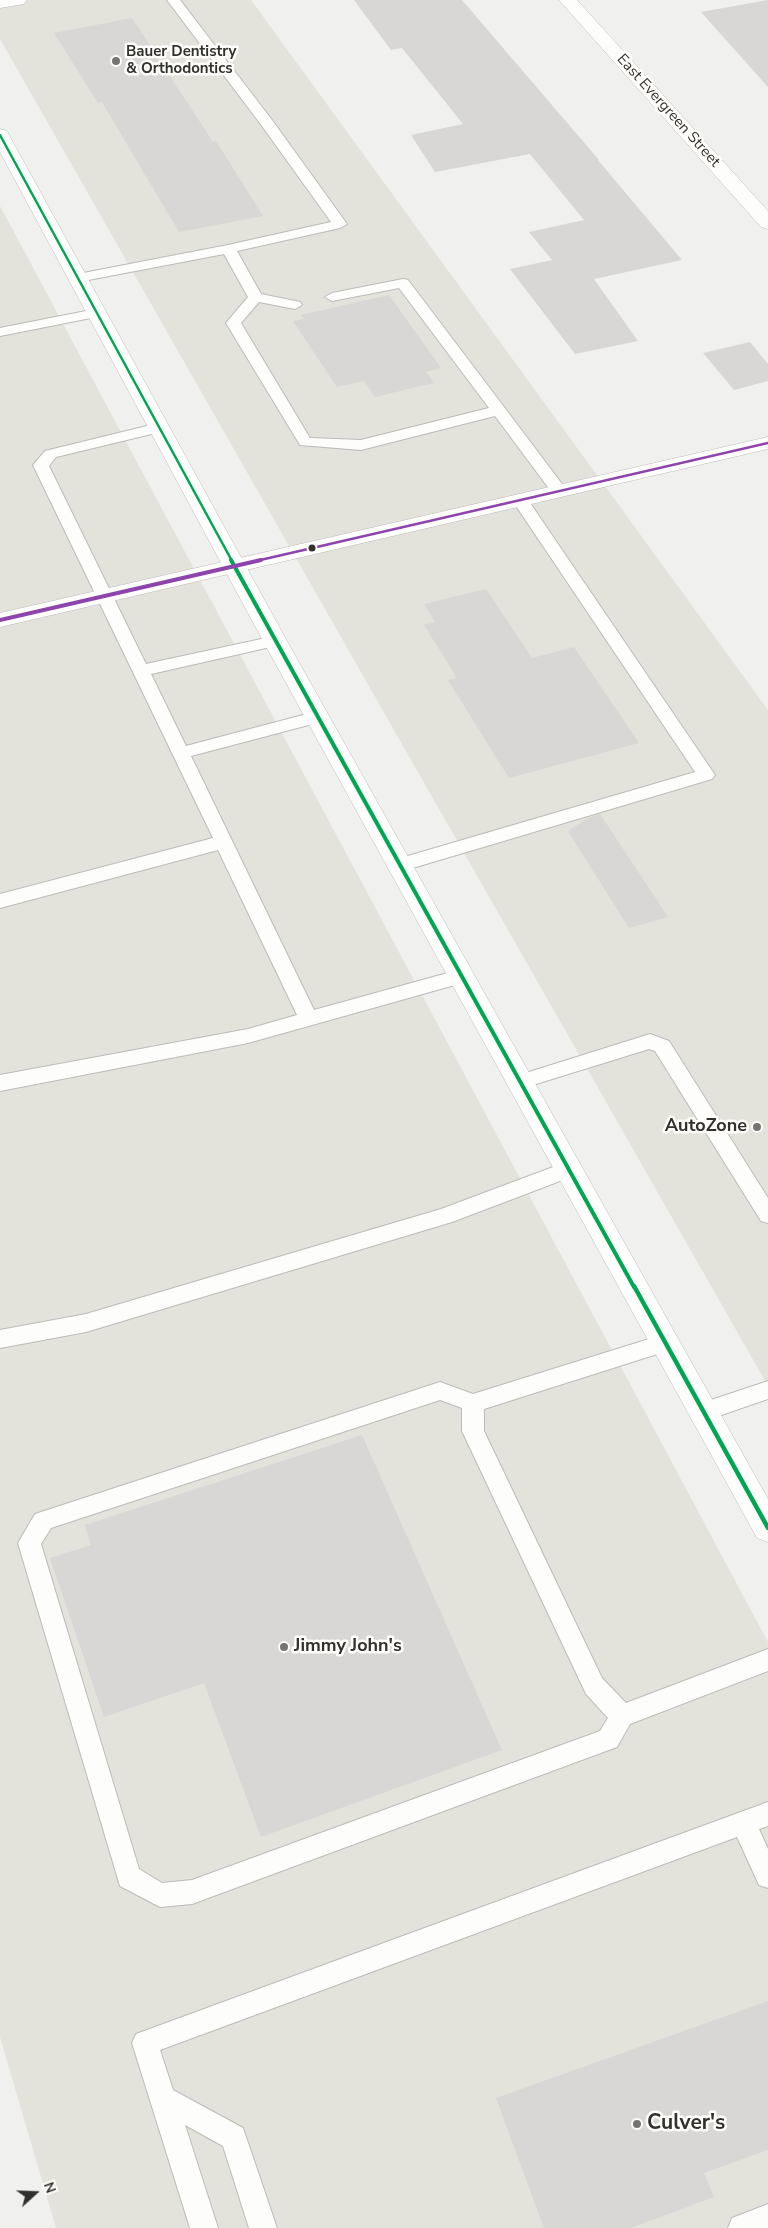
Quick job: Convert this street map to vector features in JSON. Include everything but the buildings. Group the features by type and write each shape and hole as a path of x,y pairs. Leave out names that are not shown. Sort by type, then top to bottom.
{"main road":[{"path":"0,3 18,0"},
{"name":"East Evergreen Street","path":"568,0 768,223"},
{"path":"0,135 275,641 768,1528"},
{"path":"0,620 768,443"}],"lane":[{"path":"78,278 228,249 340,224 267,123 173,0"},
{"path":"228,249 256,297 295,305"},
{"path":"332,297 403,283 559,491"},
{"path":"256,297 233,323 305,442 361,445 499,410"},
{"path":"0,332 96,313"},
{"path":"159,428 51,454 41,465 309,1019"},
{"path":"400,865 706,774 520,500"},
{"path":"140,671 275,641"},
{"path":"180,753 318,717"},
{"path":"0,901 223,842"},
{"path":"0,1083 248,1036 462,976"},
{"path":"520,1082 650,1041 662,1046 768,1215"},
{"path":"0,1338 86,1323 124,1312 445,1216 569,1169"},
{"path":"665,1343 473,1403 440,1391 43,1521 28,1543 129,1876 160,1895 192,1892 608,1739 622,1716 768,1660"},
{"path":"704,1412 768,1390"},
{"path":"473,1403 473,1431 590,1678 594,1686 622,1716"},
{"path":"204,2228 145,2043 768,1814"},
{"path":"743,1823 768,1876"},
{"path":"163,2099 234,2138 264,2228"},
{"path":"742,2228 768,2218"}],"shaded area":[{"path":"0,0 251,0 768,710 768,1386 0,39"},
{"path":"0,206 768,1642 768,2228 56,2228 0,2037"}],"transit line":[{"path":"0,135 275,641 768,1528"},
{"path":"0,620 768,443"}],"place":[{"name":"Bauer Dentistry & Orthodontics","path":"116,61"},
{"name":"AutoZone","path":"757,1127"},
{"name":"Jimmy John's","path":"284,1647"},
{"name":"Culver's","path":"637,2124"}]}
